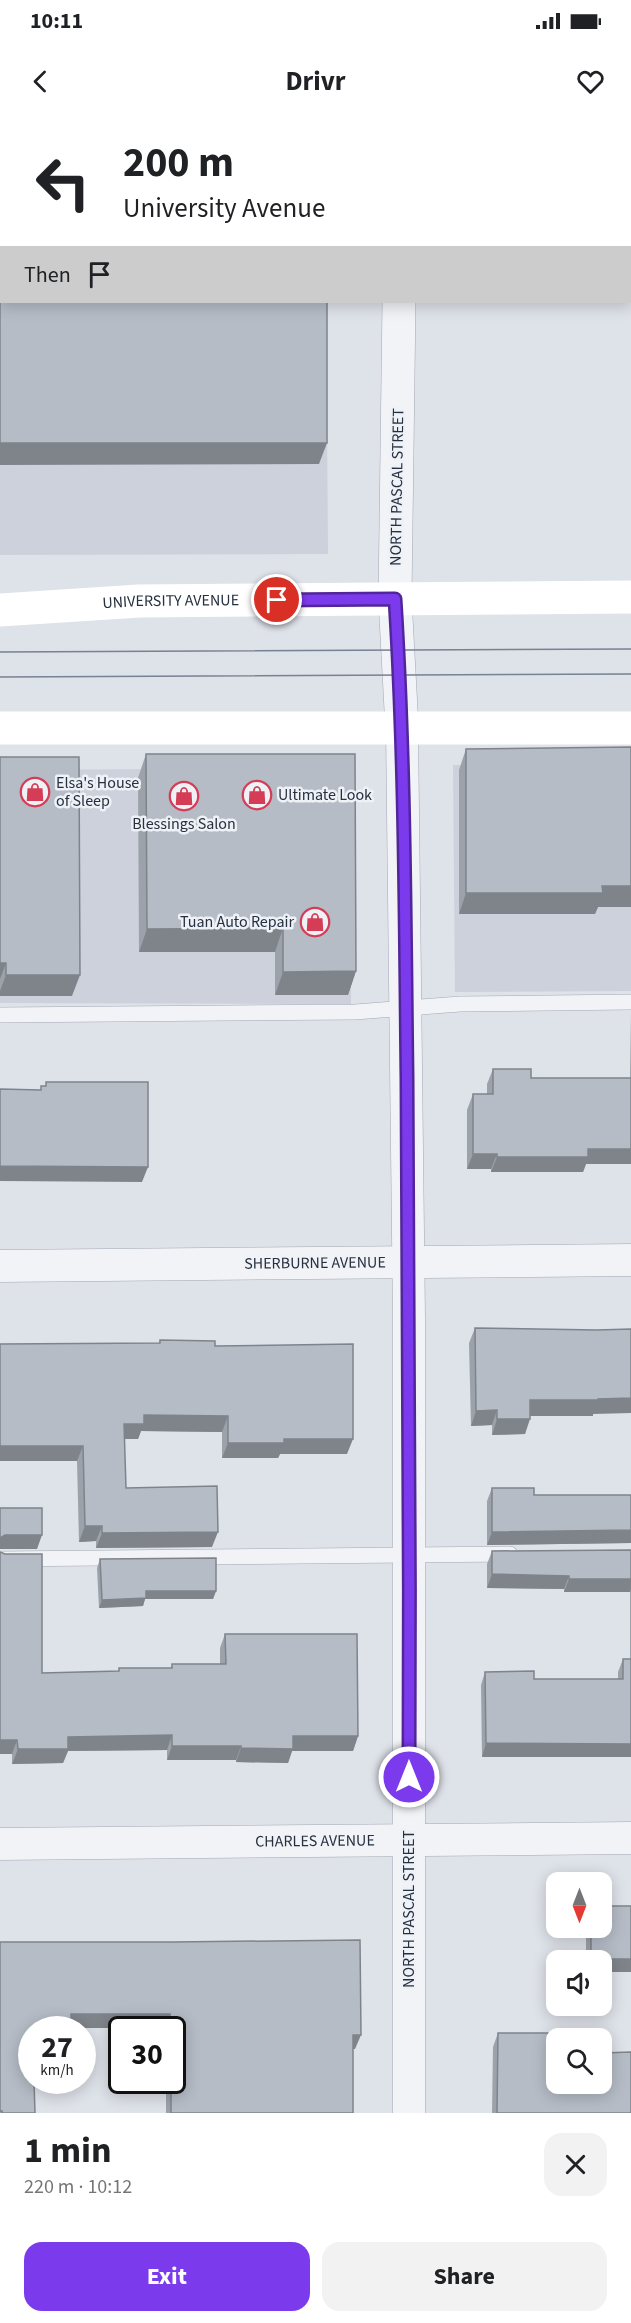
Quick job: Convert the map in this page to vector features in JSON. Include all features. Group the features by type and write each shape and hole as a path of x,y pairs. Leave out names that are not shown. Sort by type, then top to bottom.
{"main road":[{"name":"UNIVERSITY AVENUE","path":"0,610 139,601 631,597"},
{"path":"0,728 631,728"}],"street":[{"name":"NORTH PASCAL STREET","path":"399,303 395,599 402,728 406,1008 410,1556 409,2113"},
{"name":"SHERBURNE AVENUE","path":"0,1266 631,1260"},
{"name":"CHARLES AVENUE","path":"0,1844 631,1838"}],"lane":[{"path":"0,1015 355,1012 460,1004 631,1002"},
{"path":"0,1559 530,1554"}],"shaded area":[{"path":"0,303 326,303 328,554 0,555"},
{"path":"453,765 631,765 631,991 455,992"},
{"path":"350,768 351,1004 0,1003 0,770"}],"building":[{"path":"0,303 327,303 327,443 0,443"},
{"path":"631,747 631,886 602,886 603,893 466,893 466,749"},
{"path":"146,754 355,754 356,971 283,972 283,928 147,929"},
{"path":"0,757 79,757 80,975 6,975 6,963 0,963"},
{"path":"493,1069 531,1069 531,1078 631,1078 631,1149 588,1149 588,1157 497,1157 497,1154 473,1154 473,1094 493,1094"},
{"path":"46,1082 148,1082 148,1167 0,1166 0,1089 41,1090 41,1086 46,1086"},
{"path":"475,1328 631,1329 631,1398 530,1400 530,1419 497,1419 497,1410 476,1411"},
{"path":"160,1340 215,1341 215,1346 353,1344 353,1439 284,1439 284,1443 228,1443 228,1416 144,1415 144,1424 124,1424 126,1488 217,1486 218,1532 102,1533 102,1526 85,1526 83,1446 0,1446 0,1344 160,1343"},
{"path":"492,1488 534,1488 534,1495 631,1495 631,1530 492,1532"},
{"path":"0,1508 42,1508 42,1535 5,1535 0,1538"},
{"path":"631,1550 631,1579 569,1579 569,1576 492,1574 492,1551"},
{"path":"0,1552 42,1554 42,1673 119,1671 119,1668 172,1668 172,1664 226,1664 225,1634 357,1634 358,1736 293,1736 293,1749 172,1746 172,1735 68,1737 68,1749 18,1749 17,1740 0,1740"},
{"path":"216,1558 216,1591 146,1591 146,1598 102,1600 100,1559"},
{"path":"623,1659 631,1659 631,1744 486,1743 485,1672 534,1671 534,1679 623,1679"},
{"path":"612,1906 631,1906 631,1959 612,1959 612,1950 591,1950 591,1938 612,1938"},
{"path":"360,1940 361,2035 353,2035 353,2113 171,2113 171,2094 186,2094 186,2016 170,2016 170,2014 18,2016 18,2094 34,2094 35,2113 2,2113 0,2111 0,1942"},
{"path":"498,2033 546,2033 546,2094 612,2094 612,2053 631,2052 631,2113 497,2113"}],"tram line":[{"path":"0,652 631,649"},
{"path":"0,677 631,674"}],"place":[{"name":"Elsa's House of Sleep","path":"35,792"},
{"name":"Ultimate Look","path":"257,795"},
{"name":"Blessings Salon","path":"184,796"},
{"name":"Tuan Auto Repair","path":"315,922"}],"route":[{"path":"277,600 395,599 402,728 406,1031 410,1532 409,1777"}]}
